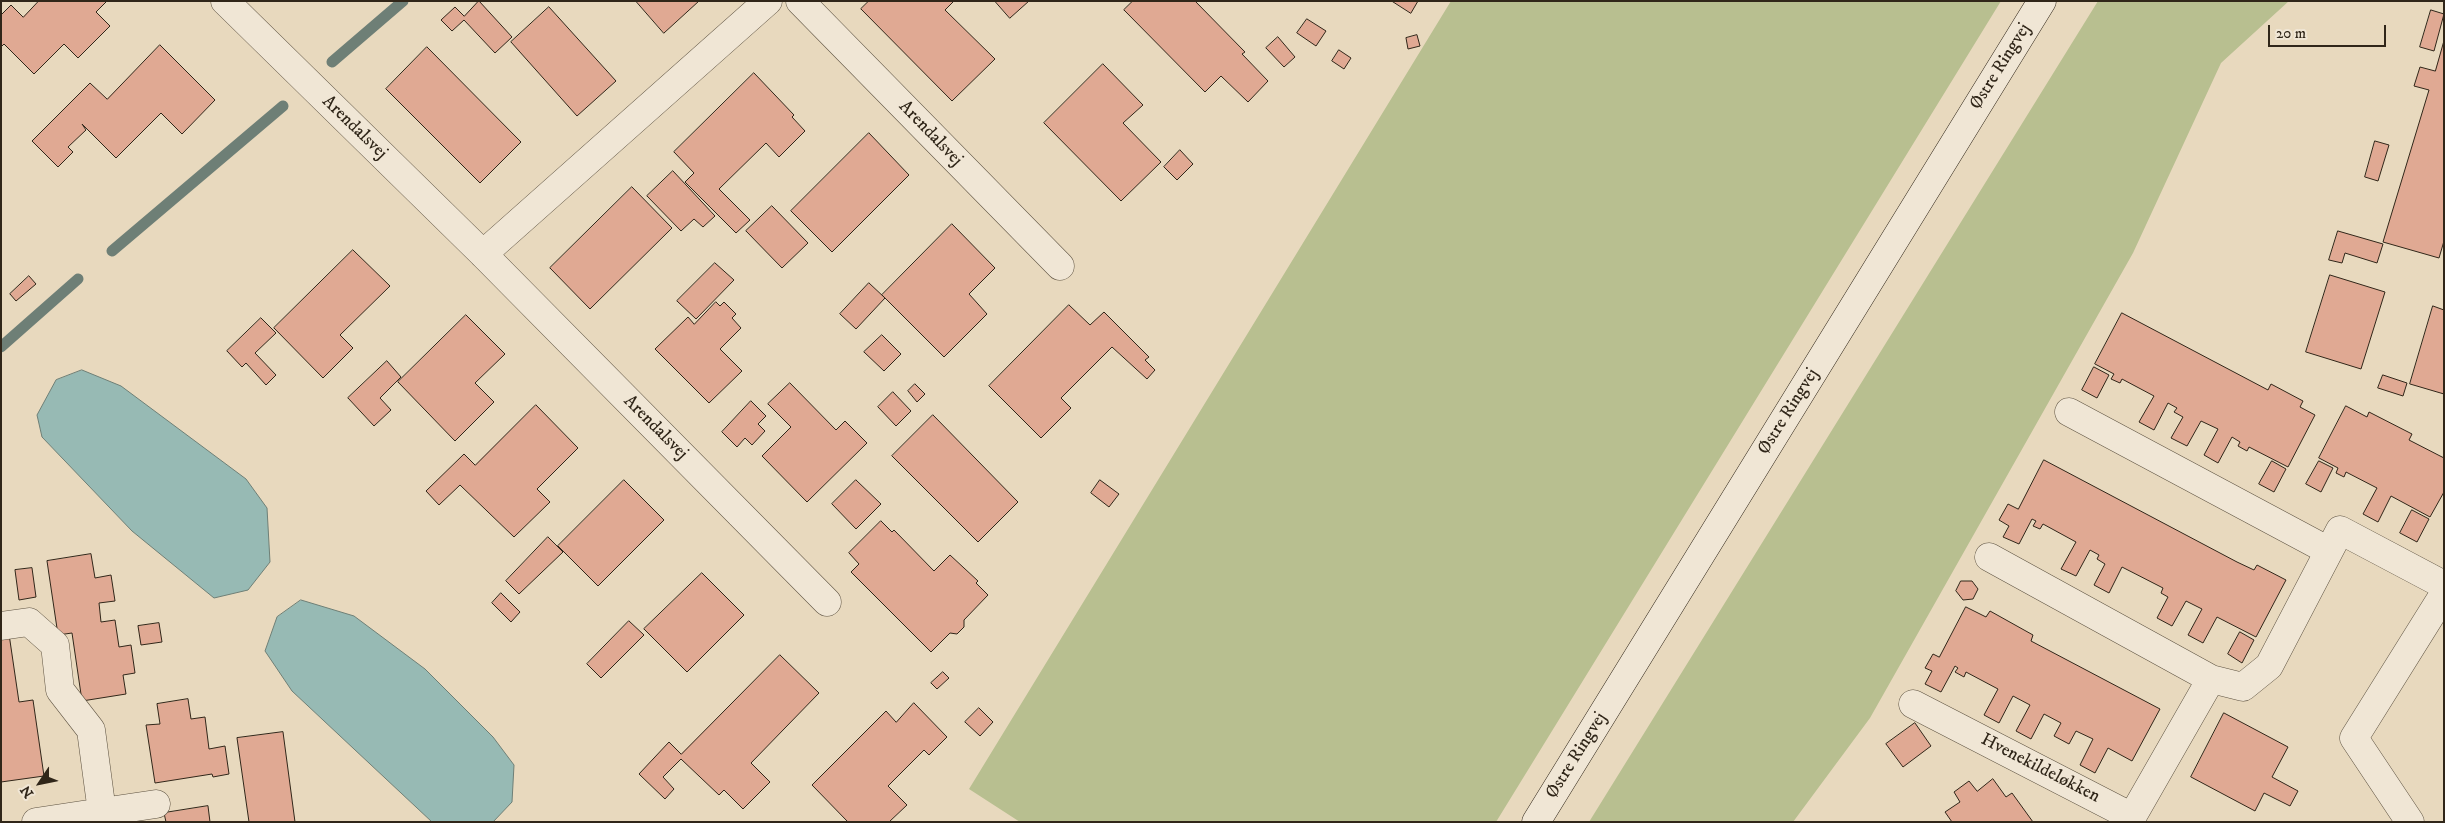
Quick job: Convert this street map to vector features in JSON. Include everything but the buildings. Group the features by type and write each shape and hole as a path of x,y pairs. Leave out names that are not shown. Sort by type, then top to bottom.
{"street":[{"name":"Arendalsvej","path":"225,1 483,254 827,602"},
{"path":"483,254 768,1"},
{"name":"Arendalsvej","path":"800,1 1060,266"},
{"name":"Østre Ringvej","path":"1536,822 2042,1"},
{"path":"2070,412 2329,551"},
{"path":"1989,556 2211,678 2243,687 2269,666 2340,530 2444,585"},
{"path":"2410,822 2354,738 2444,594"},
{"path":"1,626 29,622 55,646 60,690 91,730 102,812"},
{"name":"Hvenekildeløkken","path":"1913,704 2132,817 2211,678"},
{"path":"36,822 156,804"}],"green space":[{"path":"1451,1 2001,1 1496,822 1020,822 969,789"},
{"path":"2098,1 2289,1 2221,63 2133,253 1870,718 1793,822 1589,822"}],"water":[{"path":"82,370 121,386 246,479 267,508 270,562 248,590 214,598 132,531 42,437 37,415 56,380"},
{"path":"301,600 354,616 425,669 493,737 514,765 512,802 493,822 432,822 292,691 265,651 277,617"}],"waterway":[{"path":"332,62 403,1"},
{"path":"112,251 283,106"},
{"path":"1,347 78,279"}]}
